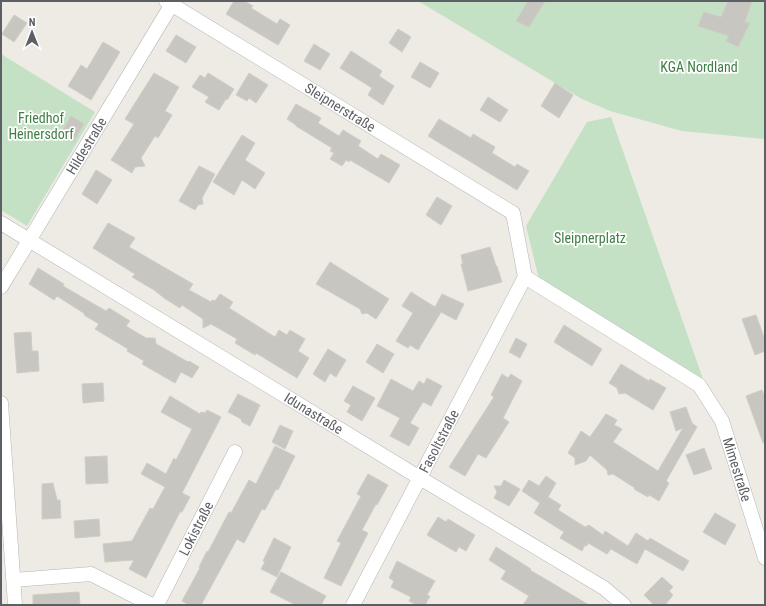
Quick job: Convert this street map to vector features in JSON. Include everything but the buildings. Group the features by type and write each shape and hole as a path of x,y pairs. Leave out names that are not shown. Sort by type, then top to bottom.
{"street":[{"name":"Sleipnerstraße","path":"169,3 513,213 525,277"},
{"name":"Hildestraße","path":"1,288 169,3"},
{"name":"Idunastraße","path":"1,223 604,588 624,605"},
{"name":"Mimestraße","path":"525,277 698,385 722,421 765,558"},
{"name":"Fasoltstraße","path":"353,605 525,277"},
{"path":"1,403 5,527 14,580 15,605"},
{"name":"Lokistraße","path":"157,605 235,452"},
{"path":"14,580 90,574 152,605"}],"green space":[{"name":"KGA Nordland","path":"418,1 765,1 765,139 682,131 610,111 582,99"},
{"name":"Friedhof Heinersdorf","path":"1,54 95,112 27,226 1,210"},
{"name":"Sleipnerplatz","path":"611,117 703,379 539,279 526,226 587,122"}]}
